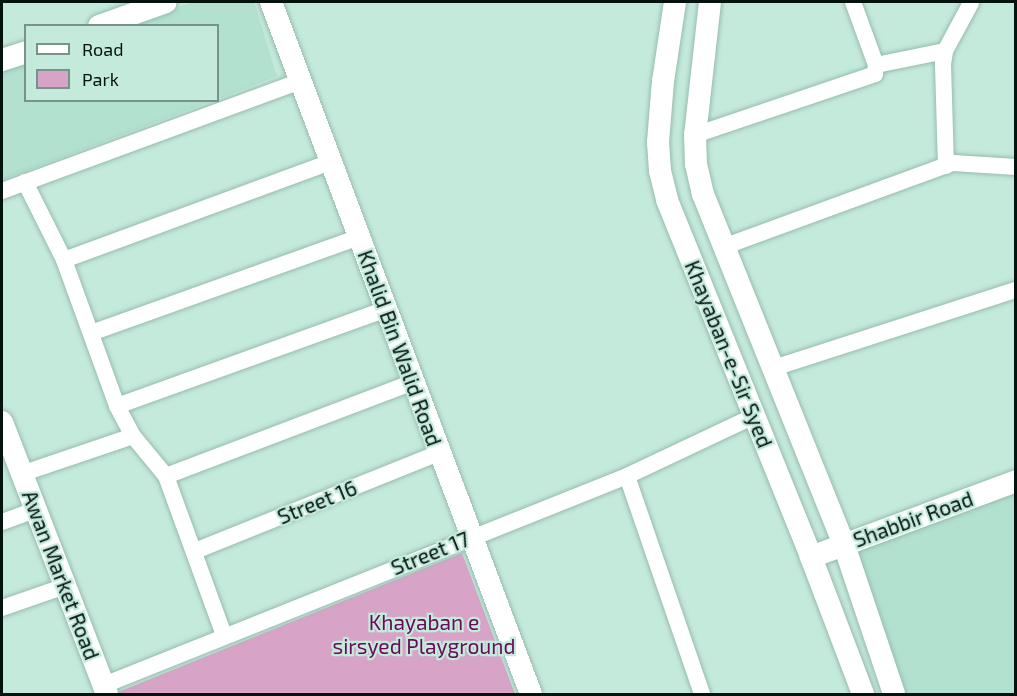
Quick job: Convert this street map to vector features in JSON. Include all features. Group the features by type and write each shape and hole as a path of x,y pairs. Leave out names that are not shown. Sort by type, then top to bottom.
{"main road":[{"path":"105,24 166,2"},
{"name":"Khalid Bin Walid Road","path":"271,2 531,694"},
{"name":"Khayaban-e-Sir Syed","path":"675,2 662,91 658,142 660,171 668,200 811,557 862,694"},
{"name":"Khayaban-e-Sir Syed","path":"710,2 695,135 696,164 703,194 844,545 894,694"},
{"path":"2,60 24,52"},
{"name":"Awan Market Road","path":"3,430 105,690"},
{"name":"Shabbir Road","path":"811,557 1016,481"}],"street":[{"path":"853,2 875,69"},
{"path":"946,166 943,80 945,51 971,3"},
{"path":"695,135 875,69 945,51"},
{"path":"2,191 301,81"},
{"path":"64,260 331,162"},
{"path":"723,247 953,163 1016,167"},
{"path":"25,182 64,260 117,406 133,436 166,476 224,635"},
{"path":"91,333 359,237"},
{"path":"774,368 1016,290"},
{"path":"117,406 386,309"},
{"path":"166,476 413,382"},
{"name":"Street 17","path":"105,690 224,635 627,476 754,416"},
{"path":"21,474 133,436"},
{"name":"Street 16","path":"195,551 439,453"},
{"path":"627,476 702,694"},
{"path":"2,522 35,510"},
{"path":"2,608 65,586"}],"shaded area":[{"path":"193,2 254,2 277,76 219,99 219,24 132,24"},
{"path":"24,62 24,102 209,102 2,180 2,70"},
{"path":"1015,481 1015,694 894,694 844,545"}],"green space":[{"name":"Khayaban e sirsyed Playground","path":"462,553 515,694 119,694 118,692"}]}
